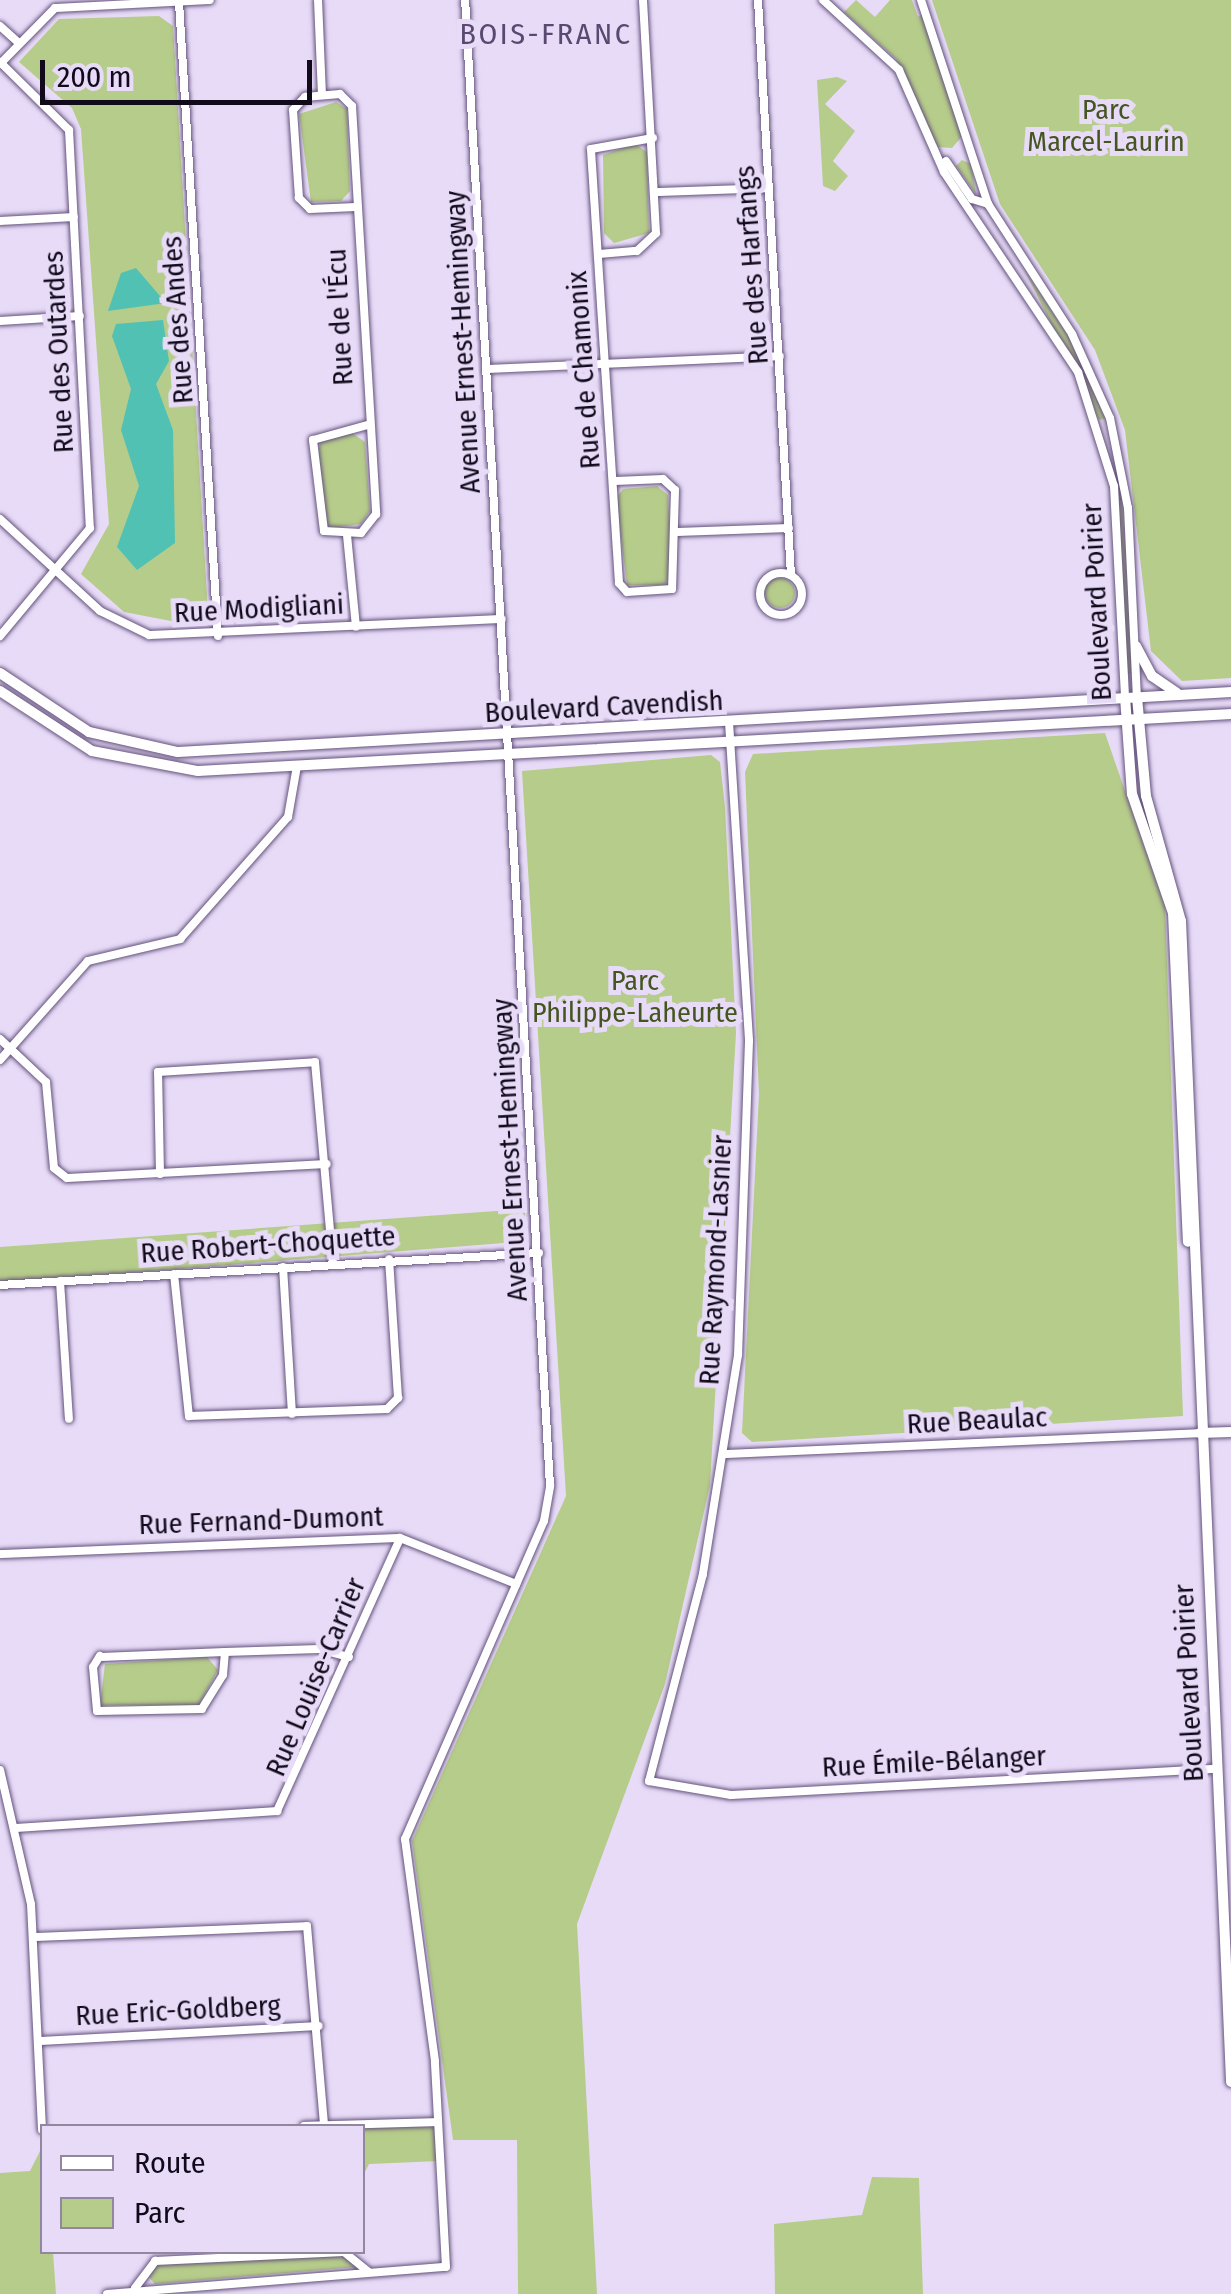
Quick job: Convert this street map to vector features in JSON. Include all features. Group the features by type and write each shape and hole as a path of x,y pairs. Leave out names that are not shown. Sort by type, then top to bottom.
{"main road":[{"path":"1136,646 1152,676 1180,694"},
{"name":"Boulevard Cavendish","path":"0,672 88,732 162,751 509,736 1231,692"},
{"name":"Boulevard Cavendish","path":"0,691 59,735 129,763 204,772 926,726 1231,714"},
{"name":"Boulevard Poirier","path":"1131,697 1146,796 1181,921 1193,1282 1231,2082"},
{"path":"925,708 926,726"},
{"name":"Rue Beaulac","path":"1200,1433 1231,1432"}],"street":[{"path":"0,63 44,13 74,3 210,0"},
{"path":"318,0 322,95"},
{"name":"Avenue Ernest-Hemingway","path":"370,2272 446,2267 436,2122 406,1839 516,1584 550,1486 465,0"},
{"name":"Rue de Chamonix","path":"599,254 651,245 656,192 642,0"},
{"name":"Rue des Harfangs","path":"758,0 792,575 801,586 797,607 770,613 762,583 792,575"},
{"name":"Boulevard Poirier","path":"823,0 899,70 944,172 1078,372 1114,486 1131,697"},
{"name":"Boulevard Poirier","path":"921,0 988,204 1072,334 1110,418 1126,490 1136,646 1131,697"},
{"name":"Rue des Andes","path":"179,2 218,636"},
{"path":"0,26 19,42"},
{"name":"Rue des Outardes","path":"0,63 66,122 90,528 58,572 0,636"},
{"name":"Rue de l'Écu","path":"347,535 368,530 376,514 352,106 322,95 294,106 298,198 310,210 356,207"},
{"name":"Rue de Chamonix","path":"615,482 670,482 677,532 676,586 622,589 591,149 653,138"},
{"name":"Boulevard Poirier","path":"946,160 972,199 988,204"},
{"path":"656,192 768,188"},
{"path":"0,221 74,217"},
{"path":"0,322 80,316"},
{"path":"486,369 780,356"},
{"path":"356,627 347,535 318,526 313,440 368,426"},
{"name":"Rue Modigliani","path":"0,519 122,626 149,636 218,636 502,619"},
{"path":"677,532 789,528"},
{"name":"Rue Raymond-Lasnier","path":"656,1786 646,1771 698,1594 725,1454 749,1041 730,722"},
{"path":"0,1060 88,962 180,938 288,817 296,766"},
{"path":"0,1039 46,1082 59,1174 160,1174 327,1164"},
{"path":"160,1174 154,1082 168,1066 315,1062 334,1263"},
{"name":"Rue Robert-Choquette","path":"0,1285 539,1253"},
{"path":"174,1274 183,1410 196,1419 292,1414 395,1405 390,1260"},
{"path":"283,1266 292,1414"},
{"path":"60,1281 70,1419"},
{"name":"Rue Beaulac","path":"725,1454 1200,1433"},
{"name":"Rue Fernand-Dumont","path":"0,1554 400,1538 516,1584"},
{"name":"Rue Louise-Carrier","path":"16,1828 277,1811 350,1657 400,1538"},
{"path":"225,1652 224,1675 202,1710 97,1710 92,1667 100,1656 225,1652 350,1657"},
{"name":"Rue Émile-Bélanger","path":"656,1786 731,1795 1216,1769"},
{"path":"0,1770 16,1828 34,1938 42,2124"},
{"path":"34,1938 307,1926 319,2026 324,2124"},
{"name":"Rue Eric-Goldberg","path":"40,2041 319,2026"},
{"path":"365,2125 436,2122"},
{"path":"135,2288 155,2261 302,2254"},
{"path":"347,2254 370,2272"},
{"path":"107,2294 135,2288 370,2272"}],"green space":[{"path":"856,0 875,17 890,0 912,0 918,17 924,12 963,135 952,148 937,147 896,59 844,12"},
{"name":"Parc Marcel-Laurin","path":"932,0 1231,0 1231,678 1182,681 1151,651 1125,430 1095,350 1000,204"},
{"path":"159,16 173,26 208,613 197,626 124,612 81,574 109,524 81,129 72,108 19,62 59,19"},
{"path":"837,77 847,81 825,104 855,131 833,161 848,176 835,191 823,186 817,80"},
{"path":"336,102 347,109 350,191 341,201 311,202 299,114"},
{"path":"635,144 647,152 649,233 614,243 604,233 603,155"},
{"path":"962,160 971,164 976,194 956,166"},
{"path":"1024,269 1074,345 1106,418 1099,420"},
{"path":"352,433 365,442 370,511 361,524 332,528 323,521 317,452 323,438"},
{"path":"1120,472 1134,674 1127,674 1114,473"},
{"path":"657,486 668,495 672,575 664,585 627,585 616,498 623,489"},
{"path":"780,578 794,587 795,593 786,607 780,608 766,599 765,593 774,579"},
{"path":"1105,733 1165,907 1183,1416 752,1442 742,1433 759,1094 745,772 753,754"},
{"name":"Parc Philippe-Laheurte","path":"711,755 720,762 725,807 736,1033 710,1485 665,1684 577,1924 597,2294 518,2294 517,2140 453,2140 412,1841 566,1496 522,771"},
{"path":"525,1209 525,1241 0,1283 0,1247"},
{"path":"207,1657 218,1670 199,1705 100,1705 105,1664"},
{"path":"436,2122 439,2161 369,2164 365,2172 365,2126"},
{"path":"40,2151 40,2254 53,2254 56,2294 0,2294 0,2173 30,2171"},
{"path":"872,2177 919,2178 923,2294 775,2294 774,2224 862,2215"},
{"path":"343,2255 357,2267 155,2284 148,2276 157,2265"}],"shaded area":[{"path":"136,268 166,303 108,311 121,273"},
{"path":"163,320 169,361 156,384 173,430 175,543 137,570 117,547 139,486 121,430 131,389 112,336 116,324"}],"district":[{"name":"BOIS-FRANC","path":"546,34"}]}
